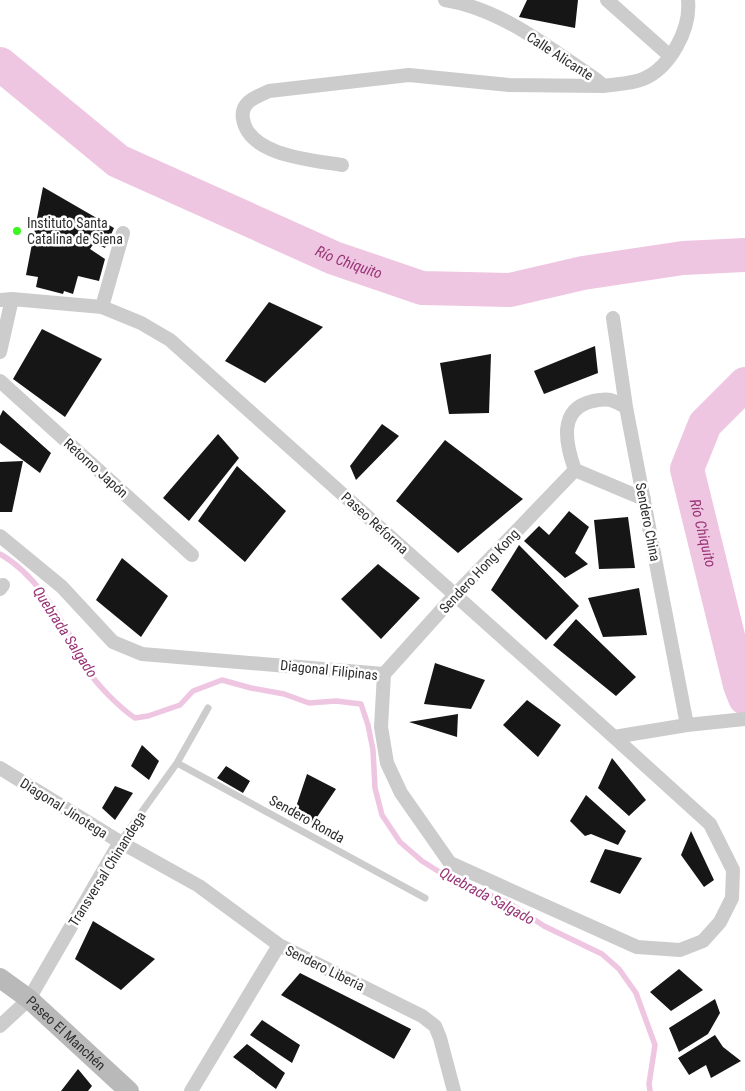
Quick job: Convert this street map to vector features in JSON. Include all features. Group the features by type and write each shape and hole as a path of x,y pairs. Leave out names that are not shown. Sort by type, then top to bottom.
{"street":[{"name":"Calle Alicante","path":"445,0 464,3 520,29 604,86 642,80 660,69 685,30 688,0"},
{"path":"607,0 670,56"},
{"path":"342,165 293,156 260,145 244,129 242,113 249,100 269,91 410,75 509,85 604,86"},
{"path":"102,307 123,233"},
{"path":"0,352 6,299"},
{"name":"Paseo Reforma","path":"6,299 102,307 141,323 170,340 614,737"},
{"name":"Sendero China","path":"613,318 626,407 686,725"},
{"name":"Retorno Japón","path":"0,381 192,555"},
{"path":"626,407 612,399 586,403 576,409 569,418 566,434 568,452 575,470 644,499"},
{"name":"Sendero Hong Kong","path":"384,674 455,595 575,470"},
{"name":"Diagonal Filipinas","path":"0,536 62,587 112,642 142,654 384,674 381,727 387,763 401,794 450,863 636,947 680,950 703,941 720,922 732,898 733,870 710,824 614,737"},
{"path":"614,737 686,725 745,718"},
{"name":"Diagonal Jinotega","path":"0,768 120,842 199,886 278,945"},
{"name":"Transversal Chinandega","path":"0,1026 29,999 120,842"},
{"name":"Sendero Liberia","path":"190,1091 278,945 422,1016 435,1026 454,1091"},
{"name":"Paseo El Manchén","path":"0,978 29,999 129,1091"}],"lane":[{"name":"Transversal Chinandega","path":"120,842 177,763 208,708"},
{"name":"Sendero Ronda","path":"177,763 425,898"}],"building":[{"path":"527,0 578,0 575,28 519,17"},
{"path":"43,187 114,228 105,248 94,243 90,249 105,259 99,281 78,276 73,294 64,291 63,294 36,287 38,277 26,275"},
{"path":"269,302 323,327 265,383 225,361"},
{"path":"42,329 102,359 65,417 13,379"},
{"path":"595,346 598,373 544,394 534,371"},
{"path":"491,354 489,413 449,414 440,363"},
{"path":"3,410 51,453 40,473 0,443 0,416"},
{"path":"382,424 399,436 356,480 350,466"},
{"path":"218,434 239,458 189,521 163,498"},
{"path":"445,440 523,499 458,553 396,501"},
{"path":"23,461 12,512 0,512 0,462"},
{"path":"237,466 286,511 245,562 198,521"},
{"path":"569,511 589,527 575,553 588,564 565,578 524,541 539,526 549,535"},
{"path":"628,517 635,568 599,569 594,520"},
{"path":"519,545 579,606 546,640 491,590"},
{"path":"122,558 168,596 141,637 96,600"},
{"path":"378,564 420,598 381,639 341,599"},
{"path":"639,588 647,635 603,637 588,598"},
{"path":"576,619 636,677 616,696 553,645"},
{"path":"435,663 485,680 471,709 424,704"},
{"path":"527,700 561,725 538,757 503,725"},
{"path":"458,714 457,737 409,722"},
{"path":"142,745 159,761 149,780 131,766"},
{"path":"612,758 646,800 629,816 598,788"},
{"path":"226,766 250,781 243,793 217,778"},
{"path":"307,774 336,789 313,823 293,816"},
{"path":"115,786 133,793 115,820 102,808"},
{"path":"586,795 626,831 618,845 591,834 585,836 570,821"},
{"path":"691,831 714,880 704,887 681,855"},
{"path":"605,849 642,858 620,894 590,882"},
{"path":"93,921 155,959 121,990 75,959"},
{"path":"679,969 703,990 671,1011 650,992"},
{"path":"300,973 411,1029 394,1059 281,995"},
{"path":"715,999 720,1013 708,1034 679,1052 669,1028"},
{"path":"262,1020 300,1045 292,1063 250,1035"},
{"path":"715,1035 723,1047 741,1061 711,1078 706,1065 689,1075 678,1058"},
{"path":"247,1044 285,1073 276,1089 233,1057"},
{"path":"78,1069 92,1086 88,1091 61,1091"}],"waterway":[{"name":"Río Chiquito","path":"0,64 118,161 334,258 422,288 510,290 583,273 683,258 745,255"},
{"name":"Río Chiquito","path":"745,384 705,424 687,469 740,685 745,698"},
{"name":"Quebrada Salgado","path":"0,554 24,572 44,594 96,682 135,718 148,716 180,705 193,691 222,680 284,694 309,703 336,701 361,704 373,750 375,788 382,815 400,842 422,861 449,878 509,903 544,926 602,954 619,969 636,993 655,1045 649,1084 650,1091"}],"place":[{"name":"Instituto Santa Catalina de Siena","path":"17,231"}]}
